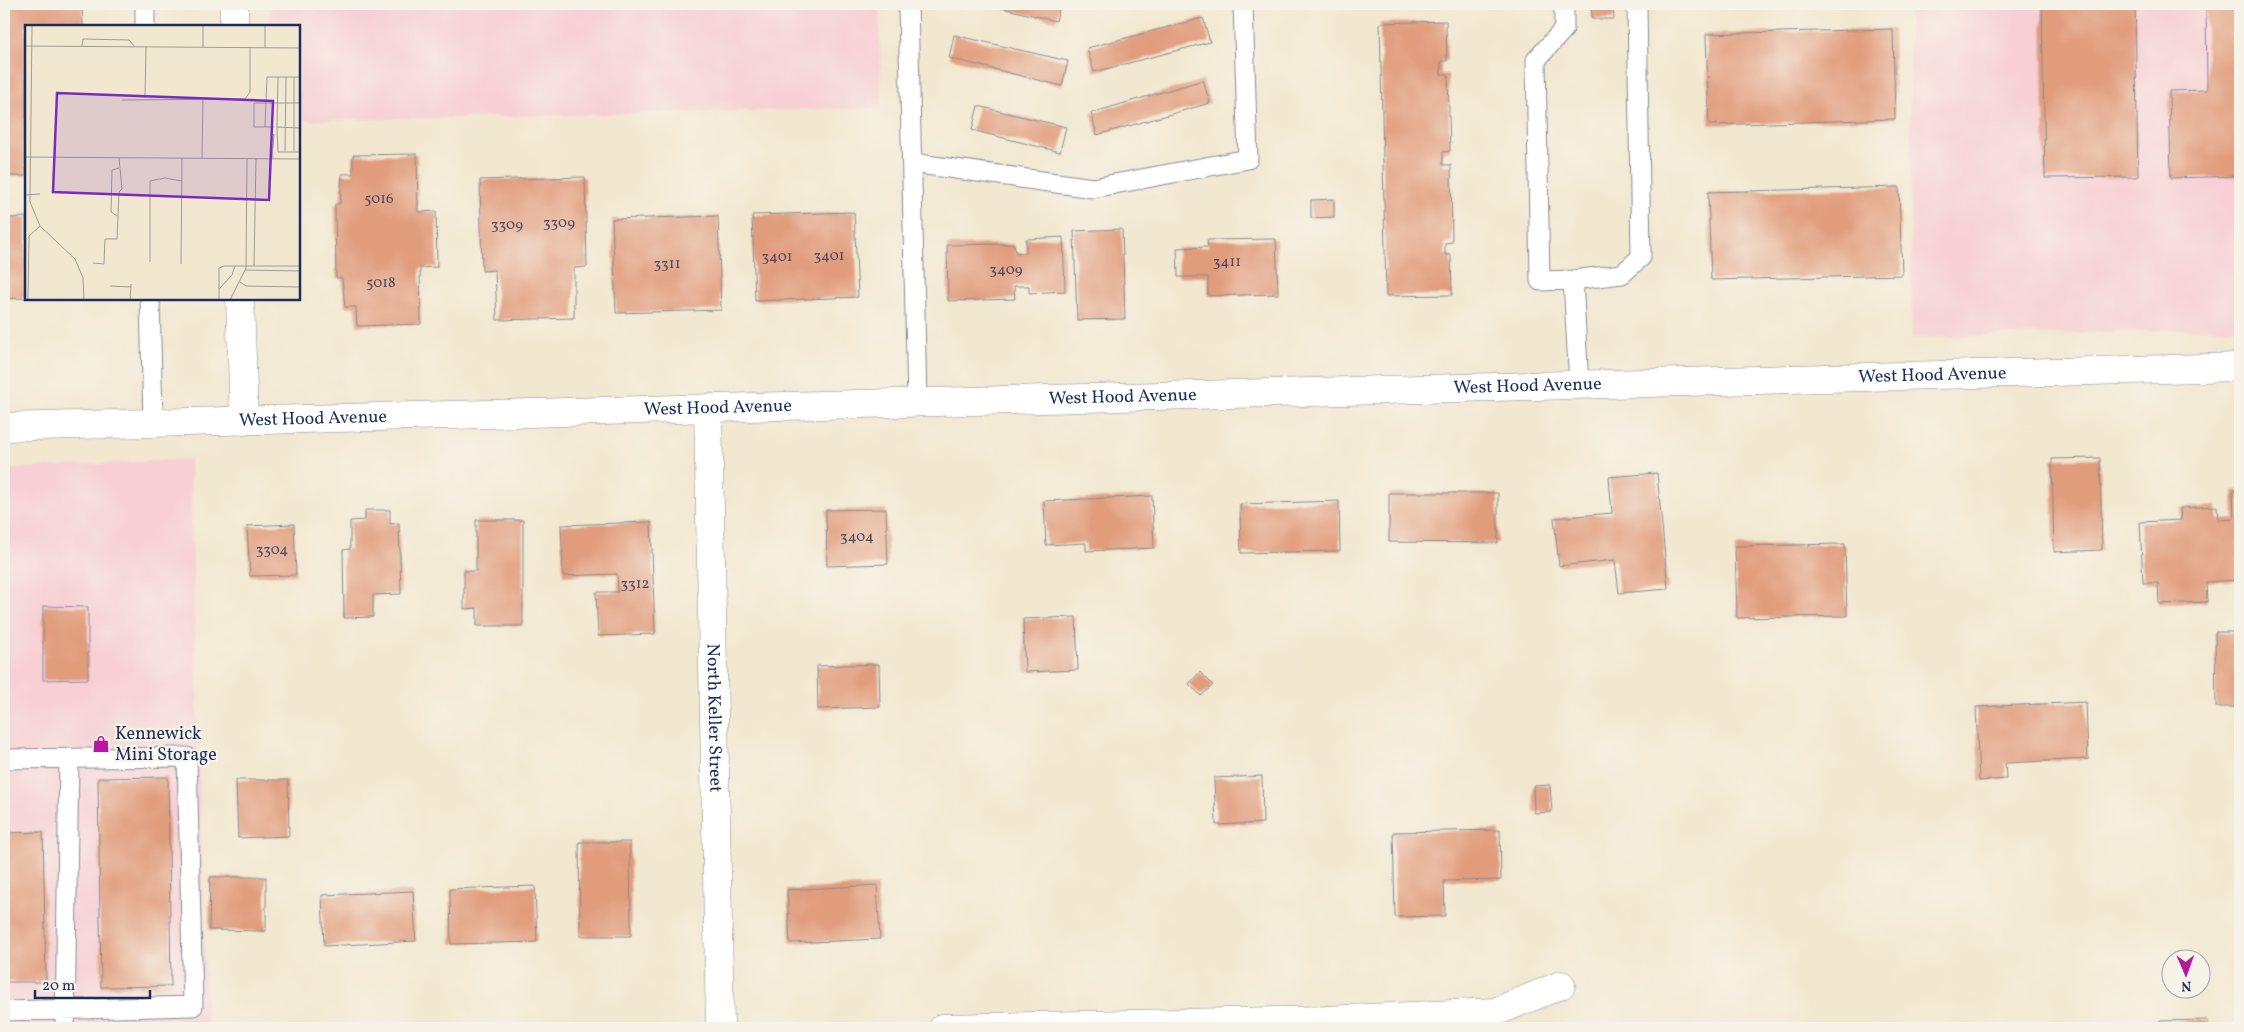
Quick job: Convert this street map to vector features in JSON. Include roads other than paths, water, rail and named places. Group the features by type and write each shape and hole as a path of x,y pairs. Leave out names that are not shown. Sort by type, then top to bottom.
{"street":[{"path":"234,4 234,25"},
{"path":"240,300 244,421"},
{"name":"West Hood Avenue","path":"4,427 2240,367"},
{"name":"North Keller Street","path":"708,408 720,1028"},
{"path":"943,1028 1326,1024 1495,1012 1561,985"}],"lane":[{"path":"145,4 145,25"},
{"path":"908,4 917,403"},
{"path":"912,163 1093,188 1248,159 1243,4"},
{"path":"1564,4 1564,28 1536,60 1540,281 1573,280 1622,274 1641,257 1637,4"},
{"path":"1573,280 1579,385"},
{"path":"150,300 153,423"},
{"path":"4,759 187,757 193,1006 4,1011"},
{"path":"64,1028 69,758"}],"place":[{"name":"Kennewick Mini Storage","path":"101,744"}]}
